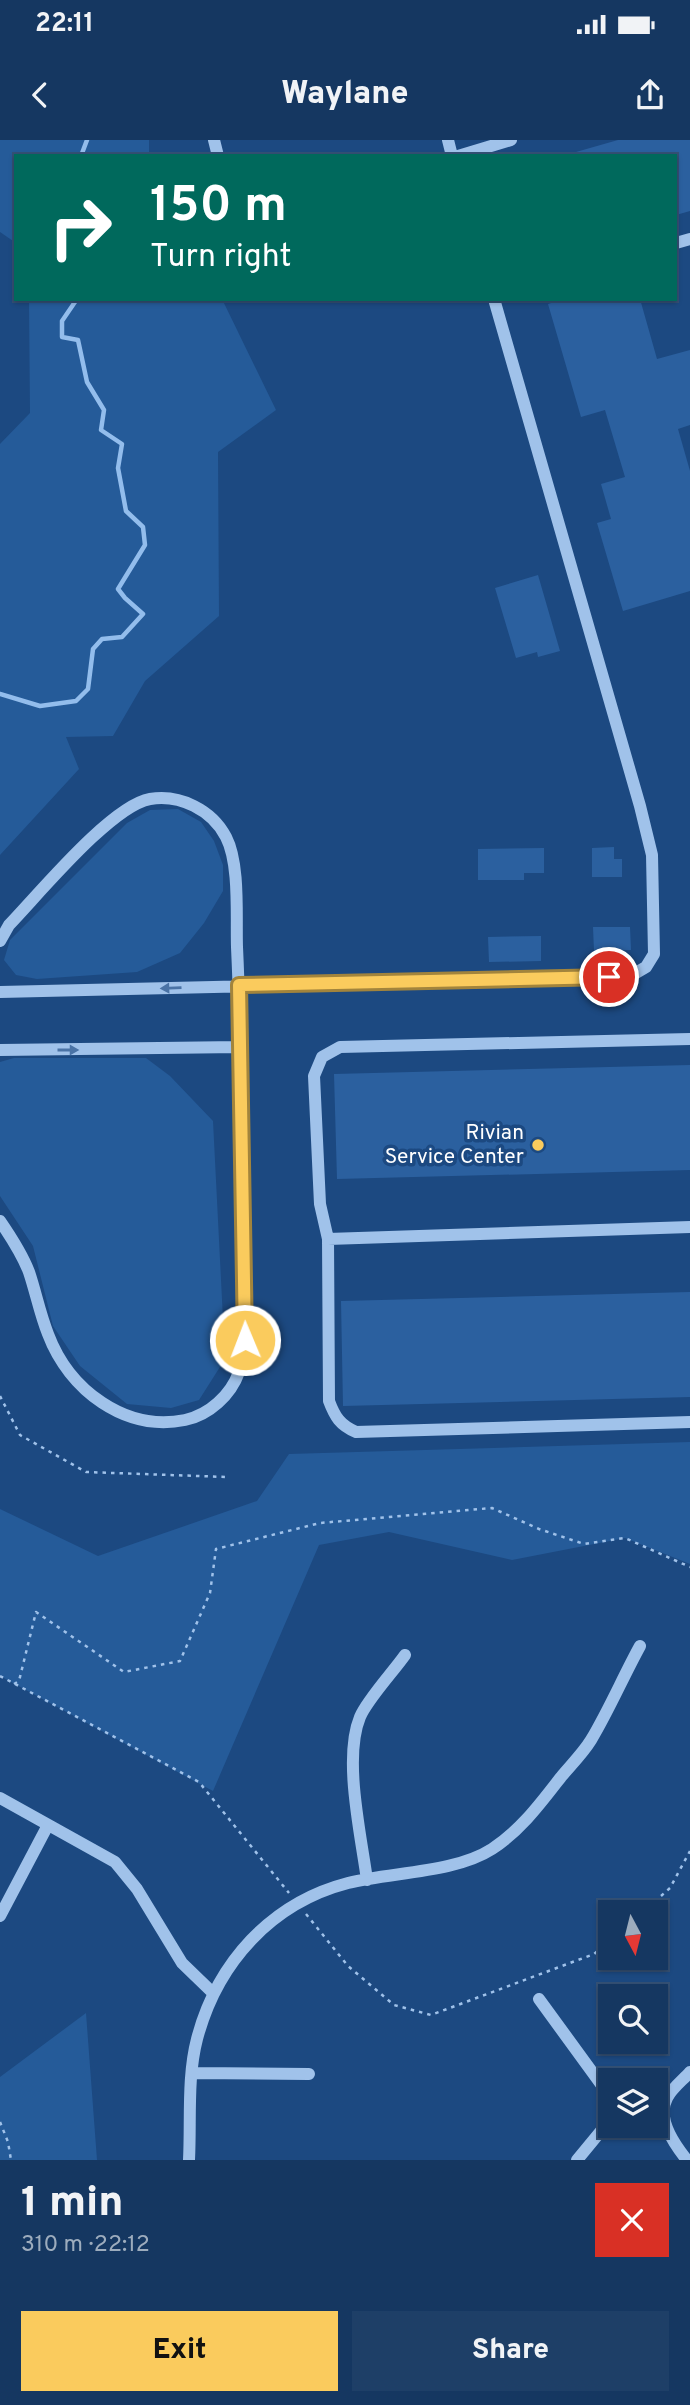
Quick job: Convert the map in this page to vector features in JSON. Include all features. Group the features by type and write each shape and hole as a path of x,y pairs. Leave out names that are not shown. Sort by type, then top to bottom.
{"street":[{"path":"465,154 511,140"},
{"path":"0,992 629,977 646,967 654,954 652,855 495,301"},
{"path":"0,941 9,925 103,827 132,805 151,799 175,799 197,806 214,818 227,838 234,863 239,985 245,1340 239,1372 227,1393 210,1410 192,1419 170,1423 149,1423 130,1418 105,1406 84,1388 62,1363 53,1345 28,1270 15,1242 0,1221"},
{"path":"690,1039 340,1047 322,1057 314,1076 320,1204 328,1238 329,1401 343,1426 356,1432 690,1422"},
{"path":"0,1050 239,1047"},
{"path":"328,1238 690,1227"},
{"path":"189,2160 197,2040 213,1993 239,1951 268,1922 298,1904 347,1883 451,1864 489,1851 519,1829 590,1742 639,1646"},
{"path":"367,1880 353,1769 354,1738 361,1715 405,1656"},
{"path":"0,1798 115,1862 137,1889 183,1963 213,1993"},
{"path":"0,1916 48,1825"},
{"path":"539,1999 598,2080"},
{"path":"668,2095 690,2072"},
{"path":"193,2073 309,2074"},
{"path":"668,2130 687,2160"},
{"path":"577,2160 598,2135"}],"path":[{"path":"0,1396 20,1435 86,1472 226,1477"},
{"path":"14,1684 19,1681 36,1612 124,1671 180,1661 210,1593 216,1549 320,1524 492,1508 539,1529 584,1544 625,1538 690,1567"},
{"path":"0,1676 199,1782 348,1966 394,2006 431,2015 598,1951"},
{"path":"657,1900 670,1888 690,1851"},
{"path":"0,2122 11,2160"}],"shaded area":[{"path":"0,140 149,140 149,154 14,154 14,242 0,232"},
{"path":"29,301 223,301 276,410 218,452 219,616 145,681 113,736 66,737 79,769 0,855 0,444 30,413"},
{"path":"178,809 201,822 214,841 223,865 223,891 204,923 180,953 137,972 37,979 16,975 4,960 10,940 127,823 150,810"},
{"path":"14,1058 146,1058 170,1076 213,1121 225,1359 199,1400 171,1408 127,1404 80,1366 53,1326 33,1246 0,1196 0,1062"},
{"path":"690,1442 690,1564 625,1538 512,1560 389,1532 319,1545 213,1791 0,1676 0,1509 98,1556 257,1501 289,1454"},
{"path":"86,2013 97,2160 0,2160 0,2077"}],"building":[{"path":"618,140 690,140 690,211 677,215 677,154 576,152"},
{"path":"558,301 641,301 657,359 690,350 690,425 678,429 690,471 690,591 623,611 597,523 611,519 601,484 625,477 605,410 581,417 548,304"},
{"path":"538,575 560,651 538,657 537,652 516,658 495,588"},
{"path":"614,847 614,859 622,859 622,877 592,877 592,848"},
{"path":"544,848 544,873 524,873 524,880 478,880 478,849"},
{"path":"593,927 630,927 631,950 594,951"},
{"path":"541,936 541,961 489,962 488,937"},
{"path":"690,1065 690,1170 337,1179 334,1074"},
{"path":"690,1292 690,1397 343,1406 341,1301"}],"waterway":[{"path":"82,154 87,140"},
{"path":"0,694 40,706 76,701 88,689 93,649 102,639 122,637 143,614 118,589 145,545 143,527 126,511 118,468 122,444 101,430 104,410 87,382 78,340 62,337 62,321 76,301"}],"place":[{"name":"Rivian Service Center","path":"538,1145"}],"route":[{"path":"245,1340 239,985 609,977"}]}
